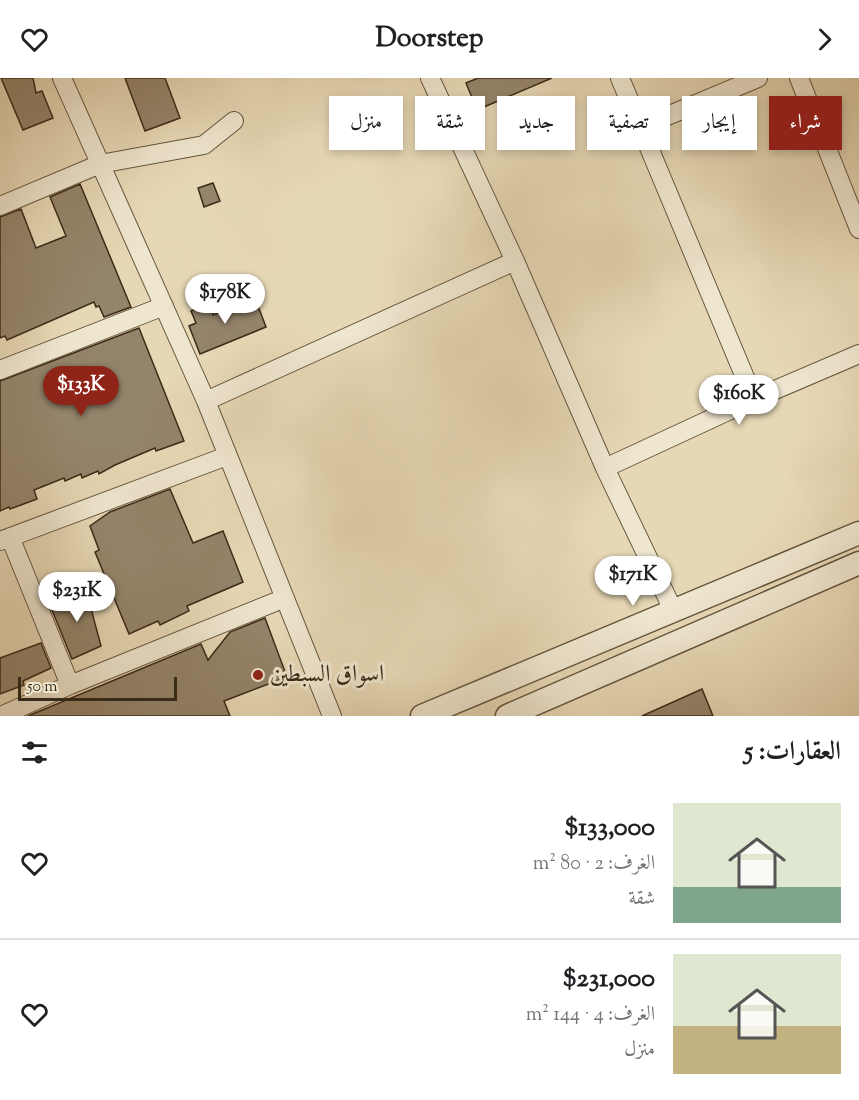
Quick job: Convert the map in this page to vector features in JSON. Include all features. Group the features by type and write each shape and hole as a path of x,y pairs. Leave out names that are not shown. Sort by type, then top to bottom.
{"street":[{"path":"62,78 206,401 332,716"},
{"path":"430,78 515,261 605,468 674,612"},
{"path":"620,78 627,96"},
{"path":"670,115 758,78"},
{"path":"799,78 859,229"},
{"path":"0,206 100,164 204,145 234,121"},
{"path":"650,150 754,399"},
{"path":"206,401 515,261"},
{"path":"0,370 164,306"},
{"path":"605,468 754,399 859,354"},
{"path":"70,685 5,539 227,456"},
{"path":"422,716 859,533"},
{"path":"507,716 859,563"},
{"path":"1,716 70,685 285,598"}],"building":[{"path":"1,78 33,78 36,93 42,91 53,118 23,130"},
{"path":"125,78 165,78 180,118 145,131"},
{"path":"478,78 552,78 510,96 497,96 497,101 485,107 485,96 471,96 466,83"},
{"path":"213,183 220,201 204,207 198,188"},
{"path":"80,184 131,307 104,317 99,306 96,307 94,302 7,340 5,336 0,338 0,217 21,209 36,248 66,236 50,197"},
{"path":"255,298 266,327 200,354 189,326 196,323 191,311 210,304 213,315"},
{"path":"139,328 184,441 156,451 155,448 99,474 98,471 82,478 81,474 65,481 64,478 34,490 37,499 0,511 0,381"},
{"path":"170,489 193,543 223,531 243,582 187,606 189,611 160,625 158,621 129,634 95,552 99,550 90,526 110,512"},
{"path":"85,586 101,646 72,659 50,605"},
{"path":"265,618 287,677 224,701 230,716 28,716 201,644 208,660 230,632"},
{"path":"41,643 51,668 23,681 24,685 0,694 0,658"},
{"path":"702,689 713,716 642,716"}],"place":[{"name":"اسواق السبطين","path":"258,675"}]}
